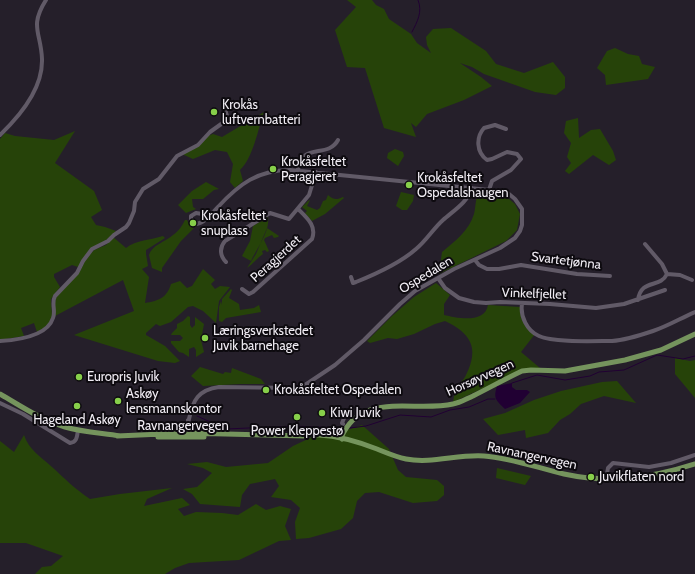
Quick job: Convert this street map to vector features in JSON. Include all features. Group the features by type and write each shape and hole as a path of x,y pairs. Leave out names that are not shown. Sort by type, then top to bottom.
{"main road":[{"name":"Horsøyvegen","path":"345,426 358,416 376,408 395,406 434,407 454,404 526,370 565,371 625,360 661,350 695,334"},
{"name":"Ravnangervegen","path":"0,394 44,419 78,430 117,436 132,437 188,434 249,436 304,435 343,439 401,458 419,461 486,456 569,475 606,479 634,479 648,477 695,464"},
{"path":"343,439 345,426"}],"street":[{"path":"0,135 25,107 34,94 38,84 42,58 36,24 38,16 46,0"},
{"path":"0,341 18,340 38,334 45,329 54,317 53,304 55,296 76,273 92,249 108,241 126,227 132,216 135,202 140,191 159,179 177,156 198,145 210,132 224,122 227,116 225,109"},
{"path":"489,190 492,181 511,170 521,158 517,154 508,152 487,160 484,158 477,144 484,128 495,125 506,129"},
{"path":"298,170 300,160 303,156 333,147 338,140"},
{"name":"Ospedalen","path":"188,434 188,420 191,408 194,401 201,393 219,387 291,389 306,385 345,358 409,296 438,278 512,241 520,231 523,221 522,209 515,198 504,192 298,170 272,171 248,180 235,190 209,215"},
{"name":"Peragjerdet","path":"226,262 221,253 222,244 226,240 270,213 289,219 309,195 316,172"},
{"path":"351,277 353,283 356,282 409,255 460,206 469,195 472,188"},
{"name":"Peragjerdet","path":"242,289 249,294 253,292 312,239 312,226 298,209"},
{"path":"645,244 662,264 667,274"},
{"name":"Svartetjønna","path":"475,260 479,265 487,269 499,269 521,265 577,274 610,276"},
{"path":"667,274 680,275 692,280"},
{"path":"638,300 640,293 645,287 661,281 667,274"},
{"name":"Vinkelfjellet","path":"438,278 444,287 450,292 465,300 486,303 500,302 550,304 596,308 618,306 665,290"},
{"path":"522,304 523,318 535,334 543,338 576,341 612,341 655,330 695,312"},
{"path":"0,403 23,414 70,443 76,441 78,430"},
{"path":"345,416 345,426"},
{"path":"606,479 608,469 613,463 644,467 670,463 695,455"}],"green space":[{"path":"347,0 372,0 376,5 384,9 389,19 411,34 417,43 431,53 427,45 426,37 433,29 451,28 486,51 496,64 524,73 553,62 565,77 565,88 556,95 535,92 484,74 472,67 460,63 492,86 464,100 427,114 416,127 411,123 416,137 384,128 365,68 347,67 335,30 356,7"},
{"path":"615,48 628,54 639,56 642,64 655,67 648,79 606,85 605,75 597,68 607,51"},
{"path":"264,112 252,151 245,165 240,170 243,181 235,188 230,182 233,164 227,152 215,150 193,159 182,154 197,147 205,137 213,134 222,137"},
{"path":"578,118 579,138 591,130 600,129 613,151 616,160 609,165 593,155 569,174 565,171 571,163 567,157 571,143 564,133 566,121"},
{"path":"75,131 55,163 94,191 102,210 91,217 96,225 116,231 104,242 90,249 78,267 72,265 54,274 54,277 60,287 51,299 52,316 50,323 37,332 34,323 21,328 24,336 0,340 0,139 5,133 15,136 54,140"},
{"path":"395,149 403,152 404,156 398,166 387,158 388,153"},
{"path":"206,182 219,189 214,190 203,199 192,199 193,207 196,209 186,213 178,205 192,191"},
{"path":"401,192 414,195 413,201 407,210 402,210 396,206"},
{"path":"479,192 504,195 515,204 520,214 517,230 506,241 439,274 442,252 469,226 474,214"},
{"path":"328,195 335,199 344,198 325,214 312,221 305,213 307,211 302,207 310,200 307,206 317,210 320,208 323,201 326,200"},
{"path":"268,217 265,234 251,261 242,256 250,241 253,226"},
{"path":"185,220 187,220 190,226 194,228 181,241 162,268 162,272 152,268 149,255 153,249 177,232"},
{"path":"267,228 279,236 274,238 272,235 265,238 264,240 269,251 262,251 263,254 247,268 256,254"},
{"path":"163,236 165,238 146,250 148,266 142,269 149,277 145,303 154,301 164,296 171,284 180,281 187,288 192,286 203,269 215,280 211,284 215,289 220,286 230,287 219,301 216,323 203,311 193,306 188,307 171,322 160,326 156,324 146,333 146,335 165,346 180,361 175,363 158,361 74,335 134,311 123,280 55,316 54,306 57,294 68,284 82,263 94,250 106,245 113,237 126,248 139,242"},
{"path":"436,283 450,295 444,304 444,315 470,318 482,315 486,311 488,305 520,307 521,316 524,323 528,329 535,334 521,352 540,368 527,368 453,402 456,389 465,377 472,356 470,342 461,331 454,326 445,321 414,334 397,339 388,338 370,343 367,341 414,297"},
{"path":"231,289 229,298 239,304 240,310 254,308 259,305 261,312 226,318 222,322 219,321 219,307 221,301 222,305 222,299"},
{"path":"188,316 190,317 190,325 192,328 195,325 195,317 204,324 201,340 204,352 196,357 196,350 194,347 189,349 189,357 179,352 171,343 171,341 180,341 183,338 180,335 171,335 177,328 177,324"},
{"path":"675,358 690,361 695,360 695,398 675,374"},
{"path":"200,367 223,374 225,372 231,373 232,368 261,379 265,384 203,386 191,376"},
{"path":"617,381 636,403 604,396 581,404 570,414 560,420 548,433 526,438 525,430 498,435 483,419 505,413 534,400 561,391 602,382"},
{"path":"362,425 389,449 398,470 406,477 437,480 444,486 444,495 437,501 413,503 379,492 365,493 357,501 353,518 341,529 309,538 296,539 295,522 300,508 291,500 271,497 279,486 275,479 250,484 242,495 240,507 200,504 192,494 183,489 197,487 212,473 203,468 187,464 207,462 226,467 268,463 293,446 310,438 318,432 344,431"},
{"path":"24,435 29,445 35,452 90,499 172,488 147,499 144,506 182,498 190,505 178,509 184,516 196,512 238,515 256,504 266,510 280,506 291,509 285,526 291,540 279,541 239,560 189,563 175,568 165,574 35,574 42,567 51,566 63,556 26,543 0,543 0,441 14,452"},
{"path":"497,468 531,476 525,485 496,478"}],"shaded area":[{"path":"512,383 512,387 516,390 527,390 530,392 520,403 505,409 495,397 497,386"}],"waterway":[{"path":"412,32 420,13 418,0"},
{"path":"512,383 537,375 565,380 590,376 599,372 624,370 657,355 683,359 695,356"},
{"path":"350,428 366,426 400,415 431,417 450,410 469,407 488,399 495,399"},
{"path":"197,416 226,429 293,426 345,428"}],"place":[{"name":"Krokås luftvernbatteri","path":"214,112"},
{"name":"Krokåsfeltet Peragjeret","path":"273,169"},
{"name":"Krokåsfeltet Ospedalshaugen","path":"409,185"},
{"name":"Krokåsfeltet snuplass","path":"193,223"},
{"name":"Læringsverkstedet Juvik barnehage","path":"205,338"},
{"name":"Europris Juvik","path":"79,377"},
{"name":"Krokåsfeltet Ospedalen","path":"266,390"},
{"name":"Askøy lensmannskontor","path":"118,401"},
{"name":"Hageland Askøy","path":"77,406"},
{"name":"Kiwi Juvik","path":"322,413"},
{"name":"Power Kleppestø","path":"297,417"},
{"name":"Juvikflaten nord","path":"591,477"}]}
